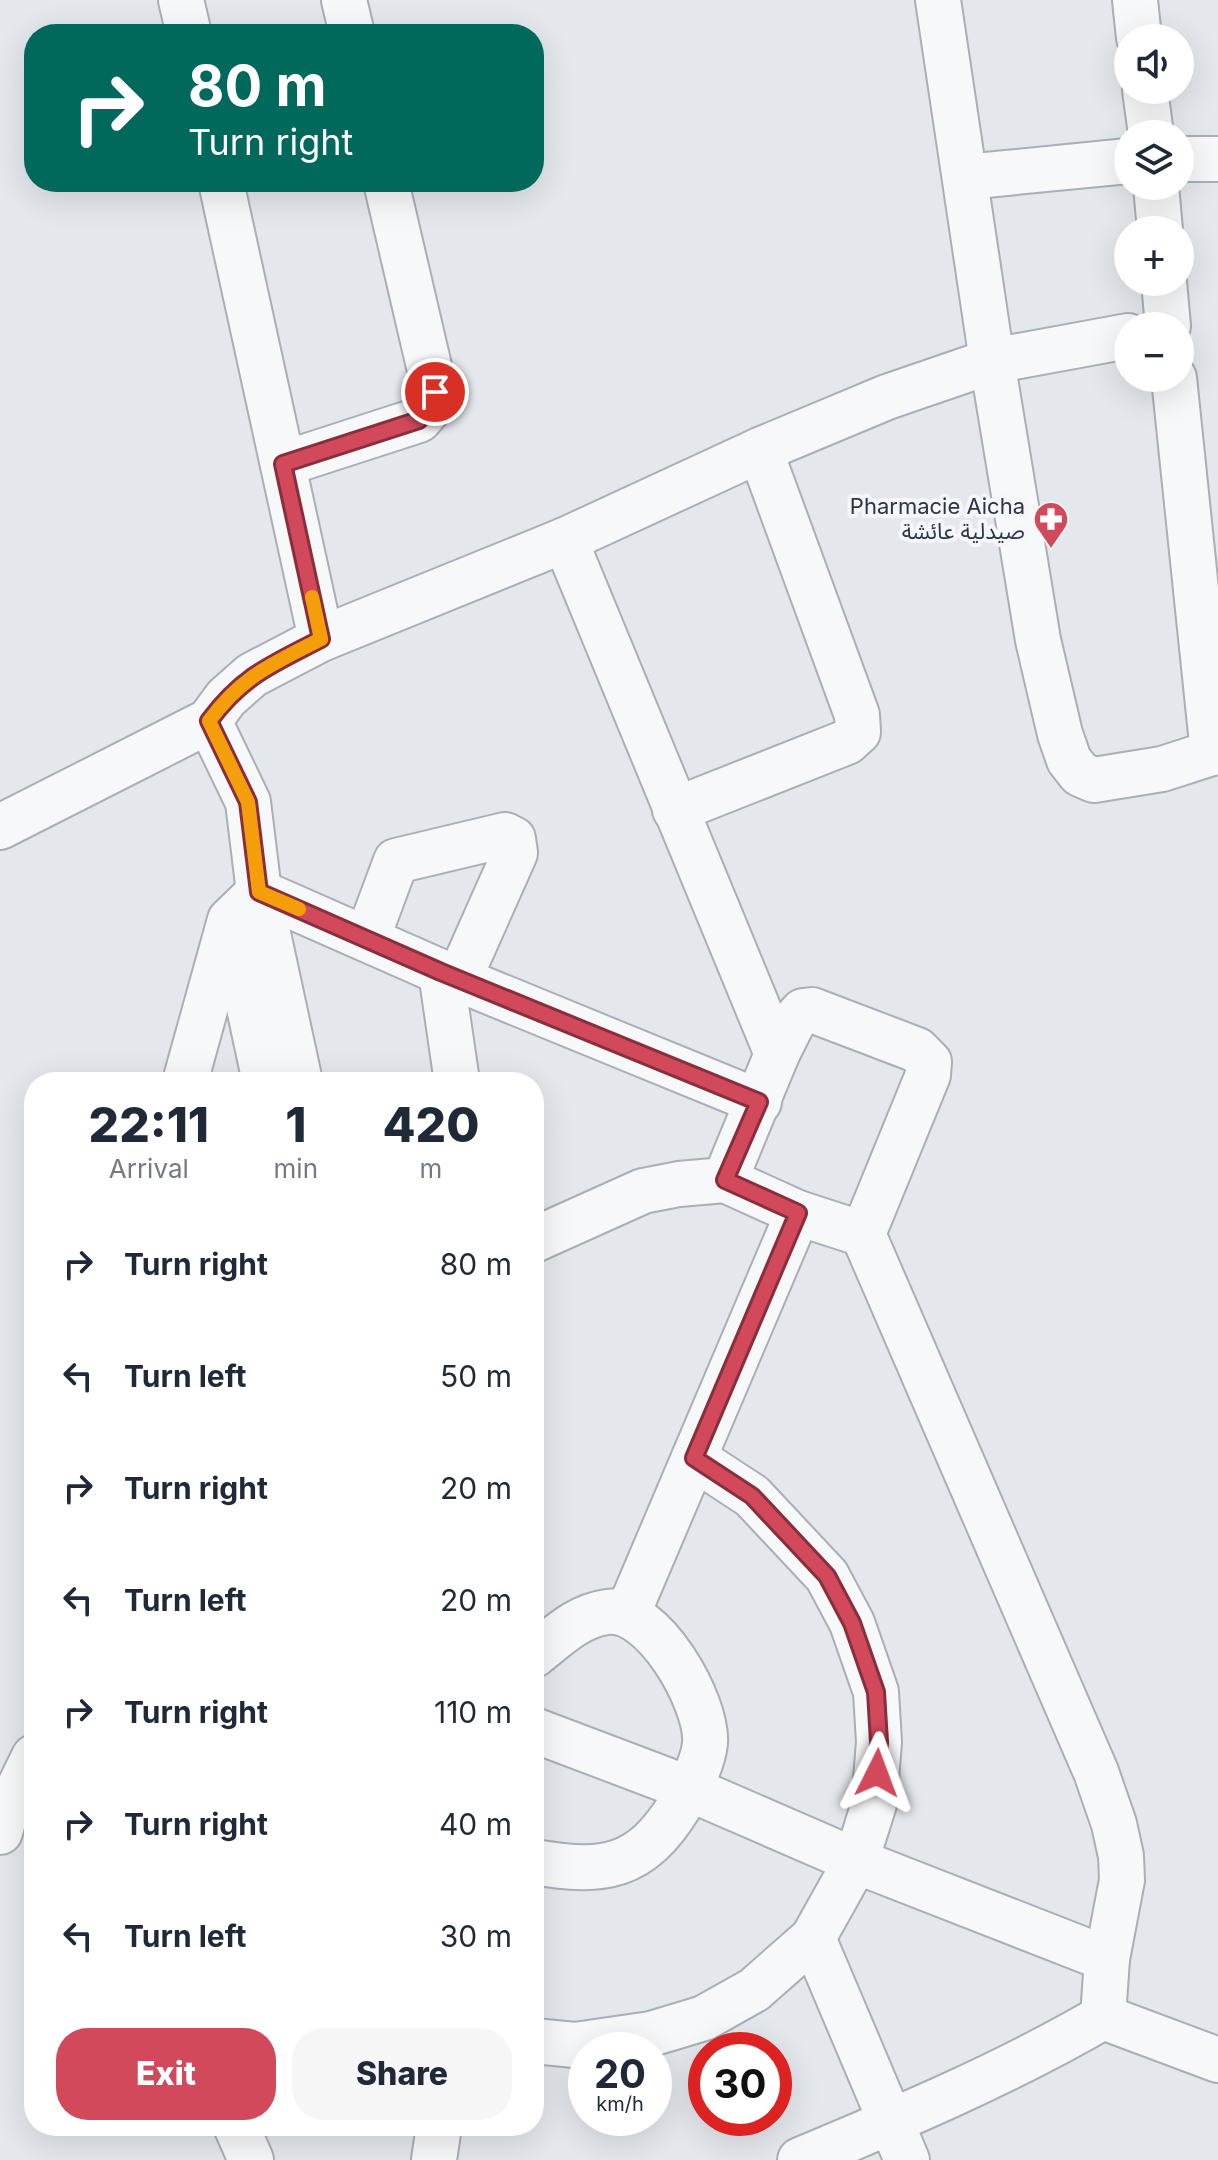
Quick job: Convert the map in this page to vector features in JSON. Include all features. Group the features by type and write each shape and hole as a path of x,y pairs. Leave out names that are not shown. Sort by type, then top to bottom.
{"street":[{"path":"181,0 187,24"},
{"path":"344,0 350,24"},
{"path":"938,0 1038,640 1069,760 1080,774 1094,780 1162,769 1216,752 1208,612 1176,392"},
{"path":"1135,0 1138,24"},
{"path":"1194,159 1218,159"},
{"path":"965,177 1114,162"},
{"path":"223,192 321,639"},
{"path":"283,464 419,420 431,406 435,392 388,192"},
{"path":"0,827 209,721 226,698 252,675 321,639 565,540 760,450 887,397 992,361 1114,339"},
{"path":"675,810 847,742 858,732 857,715 760,450"},
{"path":"565,540 777,1054"},
{"path":"209,721 248,802 245,906 264,1072"},
{"path":"367,939 396,861 505,835 513,839 515,853 450,975 456,1072"},
{"path":"245,906 367,939 759,1102"},
{"path":"188,1072 245,906"},
{"path":"245,906 297,1072"},
{"path":"725,1180 777,1054 793,1022 803,1011 812,1010 917,1050 929,1062 928,1075 863,1234 1090,1757 1114,1824 1122,1880 1107,1959 1103,2017"},
{"path":"544,1236 643,1191 725,1180 798,1213 863,1234"},
{"path":"628,1613 798,1213"},
{"path":"544,2042 575,2045 651,2034 704,2018 754,1990 813,1938 856,1861 874,1804 879,1742 876,1692 852,1623 827,1576 752,1496 694,1458"},
{"path":"544,1647 579,1620 608,1611 628,1613 659,1640 682,1673 701,1710 705,1744 690,1789 666,1828 644,1851 613,1863 580,1869 544,1864"},
{"path":"544,1734 690,1789 856,1861 1107,1959"},
{"path":"0,1832 24,1777"},
{"path":"813,1938 898,2141"},
{"path":"800,2160 898,2141 1103,2017"},
{"path":"1103,2017 1218,2060"},
{"path":"240,2136 251,2160"},
{"path":"403,2160 406,2136"},
{"path":"434,2160 438,2136"}],"slow traffic":[{"path":"299,909 259,892 248,802 209,721 226,698 252,675 321,639 312,597"}],"place":[{"name":"Pharmacie Aicha صيدلية عائشة","path":"1051,550"}],"route":[{"path":"435,392 431,406 419,420 283,464 321,639 252,675 226,698 209,721 248,802 259,892 441,972 759,1102 725,1180 798,1213 694,1458 752,1496 827,1576 852,1623 876,1692 877,1773"}]}
